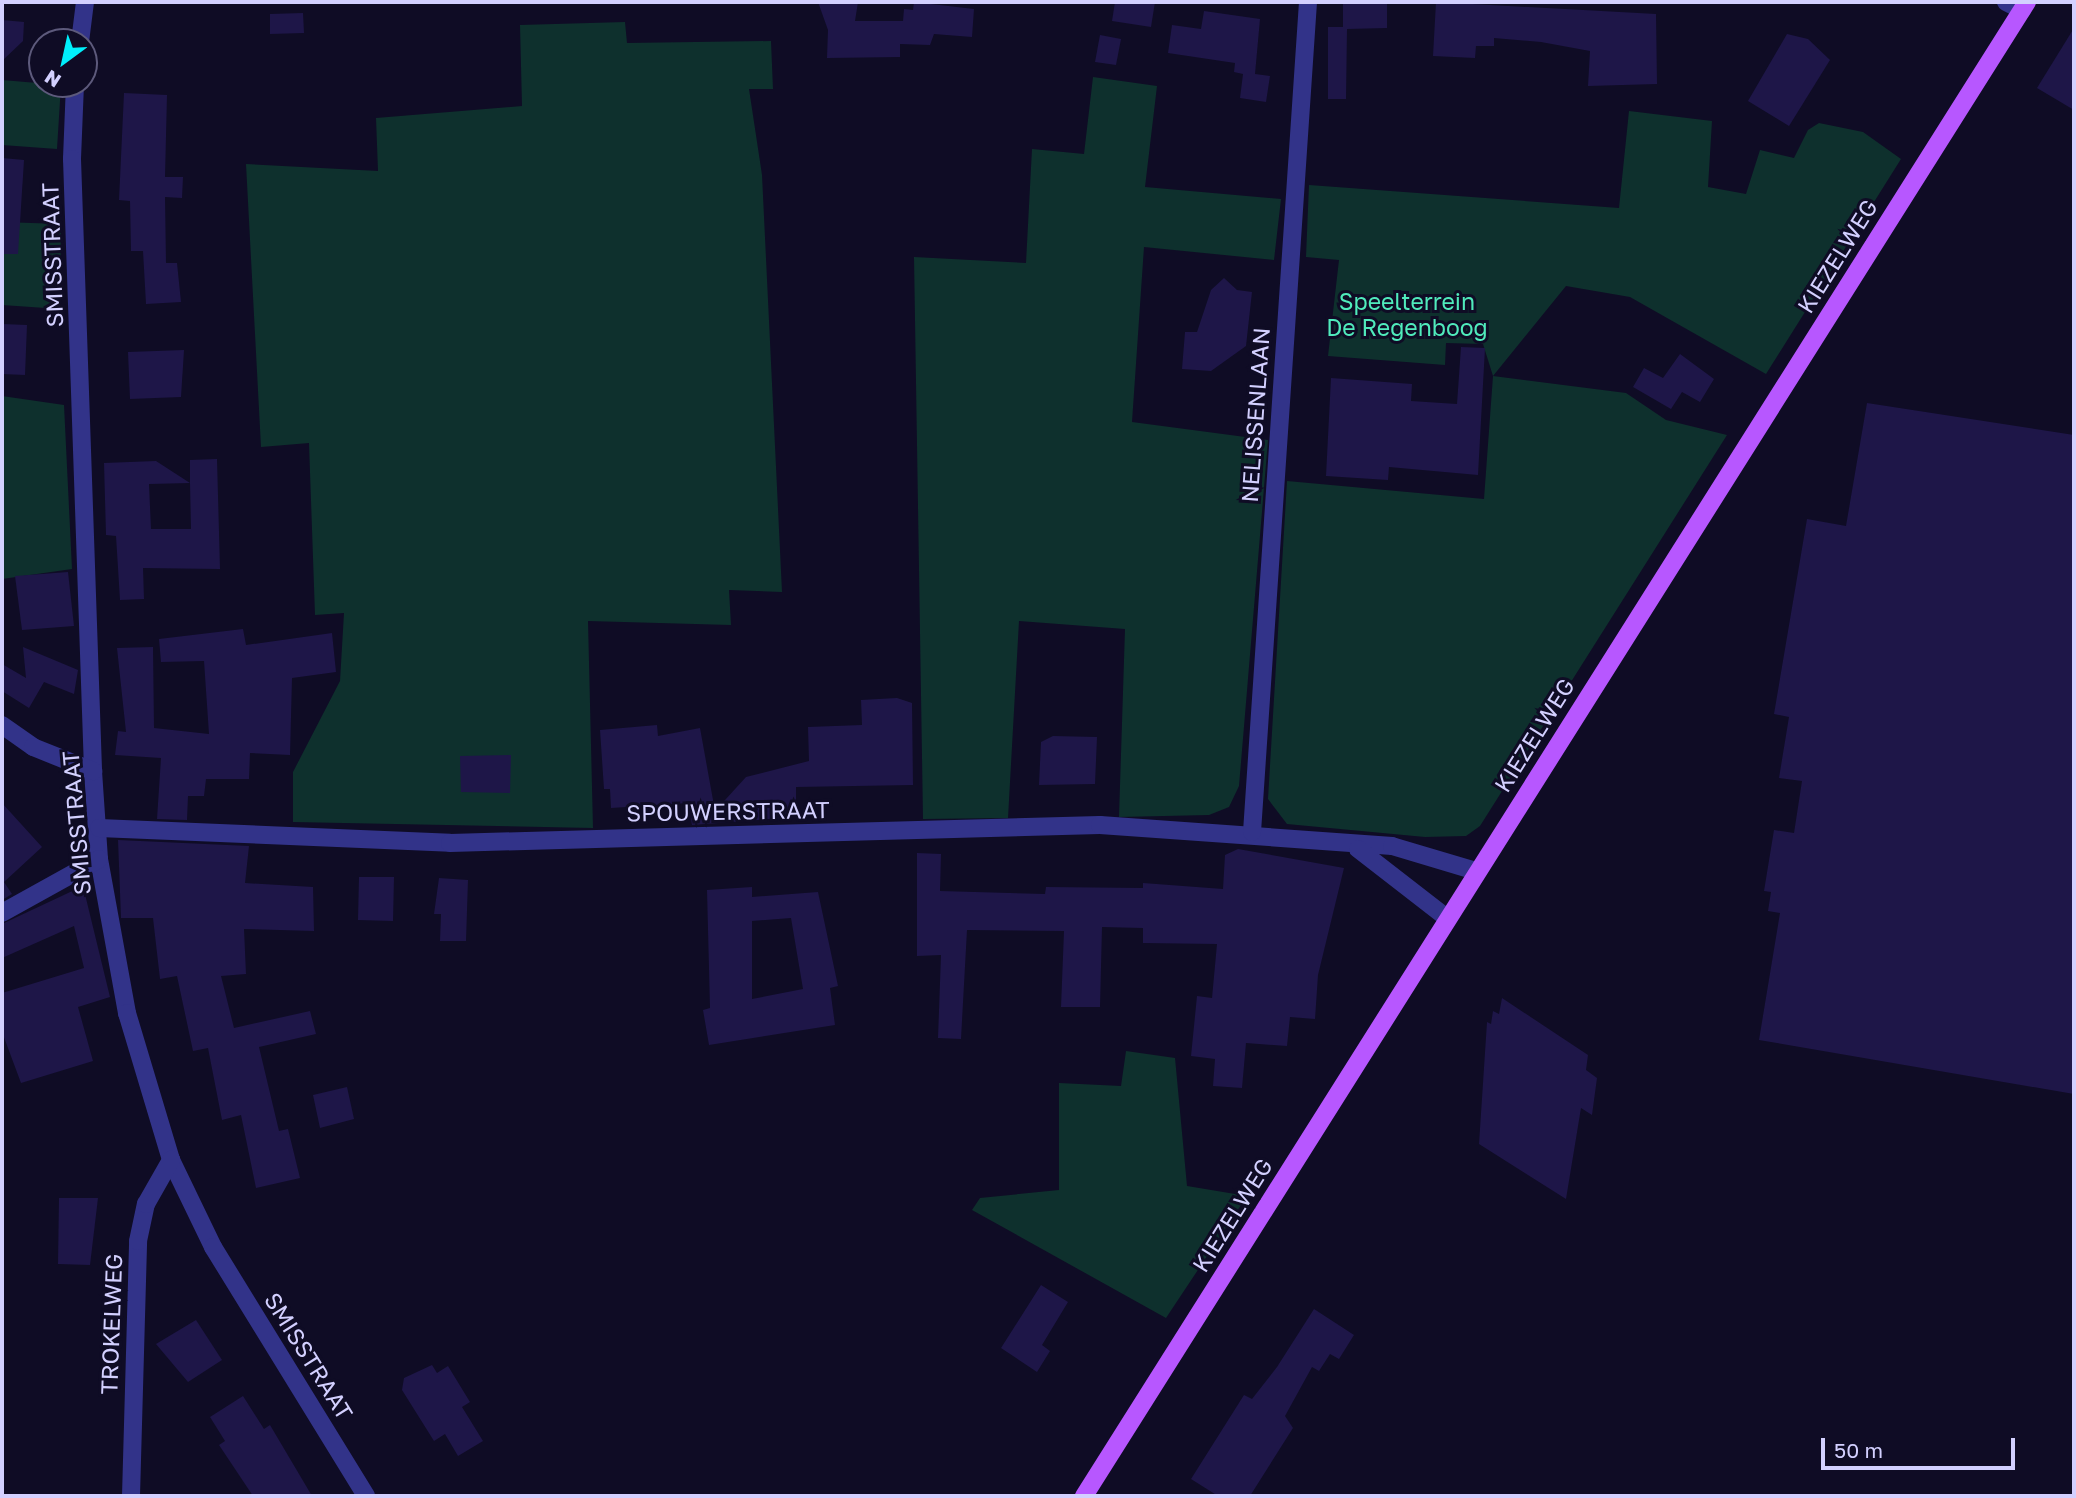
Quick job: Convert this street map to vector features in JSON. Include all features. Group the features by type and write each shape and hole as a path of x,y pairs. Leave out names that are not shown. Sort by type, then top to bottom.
{"main road":[{"name":"KIEZELWEG","path":"1084,1496 2019,4"}],"street":[{"path":"82,28 85,2"},
{"name":"NELISSENLAAN","path":"1252,832 1307,2"},
{"name":"SMISSTRAAT","path":"74,98 72,159 93,771 99,828 99,859 127,1013 171,1160 213,1247 366,1496"},
{"path":"2,725 33,747 93,771"},
{"name":"SPOUWERSTRAAT","path":"99,828 450,843 1100,825 1252,832 1358,849 1392,846 1476,871"},
{"name":"SPOUWERSTRAAT","path":"1358,849 1447,918"},
{"path":"2,913 99,859"},
{"name":"TROKELWEG","path":"131,1496 138,1241 146,1203 171,1160"}],"green space":[{"path":"625,22 627,43 771,41 773,89 749,89 762,175 782,592 729,590 731,625 588,621 593,828 293,822 293,772 340,681 344,613 315,615 309,443 261,447 246,164 378,171 376,118 522,106 520,25"},
{"path":"1093,77 1157,86 1145,187 1281,199 1274,260 1144,247 1132,422 1268,440 1239,786 1229,807 1209,815 1119,817 1125,629 1019,621 1008,818 923,819 914,257 1026,263 1032,149 1084,154"},
{"path":"2,80 28,82 28,98 60,98 57,149 2,145"},
{"name":"Speelterrein De Regenboog","path":"1629,111 1712,121 1708,187 1746,194 1760,150 1794,158 1808,130 1819,123 1863,132 1901,159 1766,374 1630,297 1566,286 1493,376 1483,344 1446,343 1445,365 1328,356 1339,260 1306,257 1309,185 1619,208"},
{"path":"2,222 61,224 60,309 2,305"},
{"path":"1493,376 1626,393 1666,420 1727,435 1480,826 1466,836 1425,837 1287,824 1268,799 1287,481 1484,499"},
{"path":"2,396 64,405 72,569 2,579"},
{"path":"1126,1051 1175,1058 1187,1186 1247,1196 1166,1318 972,1210 980,1198 1059,1190 1059,1083 1121,1086"}],"building":[{"path":"818,2 858,2 855,21 903,21 904,9 913,10 914,2 974,9 972,37 934,34 930,45 900,44 900,57 827,58 828,30"},
{"path":"1115,2 1155,2 1151,27 1112,21"},
{"path":"1343,2 1387,2 1387,28 1347,29 1346,99 1328,99 1328,27 1343,27"},
{"path":"1436,2 1656,14 1657,84 1588,86 1590,51 1541,42 1494,38 1494,46 1476,46 1475,58 1433,56"},
{"path":"1204,11 1260,19 1255,74 1270,76 1266,102 1240,98 1243,74 1234,72 1235,63 1168,53 1172,25 1201,29"},
{"path":"303,13 304,33 270,34 270,14"},
{"path":"2,20 24,22 23,41 2,61"},
{"path":"2074,28 2074,110 2037,88"},
{"path":"1787,34 1808,39 1830,60 1789,126 1748,101"},
{"path":"1100,35 1121,39 1116,65 1095,62"},
{"path":"124,93 167,95 165,177 183,177 182,198 165,197 166,263 177,263 181,302 146,304 143,251 131,251 130,201 119,200"},
{"path":"2,158 24,160 18,254 2,254"},
{"path":"1224,278 1237,290 1252,292 1246,346 1211,371 1182,369 1185,332 1197,332 1211,290"},
{"path":"2,324 27,325 25,375 2,374"},
{"path":"1461,347 1485,348 1478,475 1389,467 1388,480 1326,476 1331,378 1412,384 1411,401 1457,404"},
{"path":"184,350 181,397 130,399 128,352"},
{"path":"1680,354 1714,379 1700,402 1682,392 1671,409 1633,387 1644,368 1663,378"},
{"path":"1867,403 2074,435 2074,1094 1759,1040 1780,913 1768,911 1771,892 1764,891 1774,830 1794,833 1802,781 1779,778 1789,717 1774,714 1807,519 1846,526"},
{"path":"217,459 220,569 143,568 144,599 120,600 116,536 106,535 104,463 156,461 190,483 190,460","holes":["190,483 191,529 151,529 149,484"]},
{"path":"68,572 74,626 22,630 15,576"},
{"path":"243,629 246,645 332,633 336,672 292,678 290,755 250,753 249,779 206,779 204,796 188,796 187,820 157,819 161,758 115,755 118,731 126,732 117,648 153,647 154,728 209,734 204,661 161,662 159,639"},
{"path":"23,647 78,670 74,694 44,682 29,708 2,691 2,664 26,678"},
{"path":"897,698 912,703 913,785 796,787 796,817 692,825 688,803 611,808 610,789 604,789 600,730 657,725 658,736 700,728 715,811 746,777 809,761 808,727 862,725 861,700"},
{"path":"1053,736 1097,737 1095,784 1039,785 1041,742"},
{"path":"511,755 510,793 461,792 460,756"},
{"path":"2,803 42,847 4,882 12,894 2,900"},
{"path":"118,840 249,846 245,883 313,887 314,931 244,929 246,974 221,976 234,1028 310,1011 316,1034 259,1047 279,1131 288,1129 300,1178 256,1188 241,1115 222,1120 208,1048 193,1051 177,976 160,979 153,918 121,918"},
{"path":"1238,849 1344,868 1318,975 1315,1019 1290,1017 1287,1046 1246,1043 1242,1088 1213,1086 1215,1059 1191,1056 1197,996 1212,998 1217,944 1143,943 1143,928 1102,927 1100,1007 1061,1007 1064,931 967,930 961,1039 938,1038 941,955 917,956 917,853 941,854 940,891 1045,894 1046,887 1143,888 1143,883 1223,889 1225,855"},
{"path":"359,877 394,877 393,921 358,920"},
{"path":"439,878 468,880 466,941 440,941 441,914 434,914"},
{"path":"83,886 110,997 78,1007 93,1061 21,1083 2,1032 2,993 84,968 74,926 2,958 2,924"},
{"path":"752,887 752,897 818,892 838,986 830,988 835,1025 709,1045 703,1010 710,1008 707,890","holes":["791,918 803,989 752,999 752,921"]},
{"path":"1502,998 1588,1055 1586,1070 1597,1078 1592,1115 1581,1108 1566,1199 1479,1144 1487,1022 1491,1024 1493,1011 1499,1014"},
{"path":"347,1087 354,1119 320,1128 313,1095"},
{"path":"59,1198 98,1198 90,1265 58,1264"},
{"path":"1041,1285 1068,1302 1042,1345 1050,1351 1037,1372 1001,1348"},
{"path":"1314,1309 1354,1335 1339,1359 1330,1354 1319,1371 1312,1367 1285,1416 1293,1428 1250,1496 1218,1496 1191,1479 1244,1395 1252,1399 1277,1367"},
{"path":"196,1320 222,1360 188,1382 156,1344"},
{"path":"432,1365 437,1373 448,1366 470,1402 462,1407 483,1441 458,1456 445,1434 434,1441 402,1390 404,1378"},
{"path":"243,1396 264,1429 270,1425 312,1496 253,1496 219,1445 225,1441 210,1417"}]}
